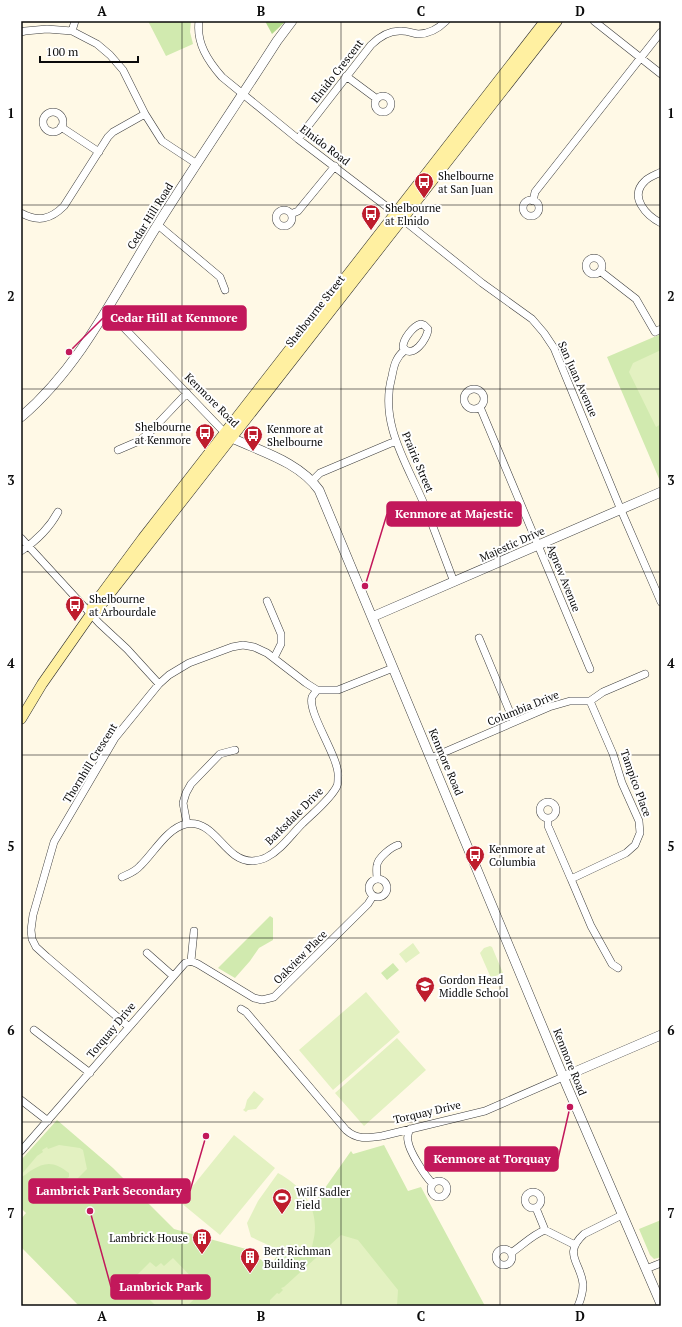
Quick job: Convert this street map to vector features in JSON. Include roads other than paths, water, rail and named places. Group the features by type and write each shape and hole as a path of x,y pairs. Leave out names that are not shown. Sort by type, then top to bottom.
{"main road":[{"name":"Shelbourne Street","path":"21,719 58,661 91,614 96,612 228,435 398,216 545,21"},
{"name":"Shelbourne Street","path":"398,216 557,21"}],"street":[{"path":"72,31 75,21"},
{"name":"Elnido Road","path":"198,21 200,42 212,66 222,77 298,139 398,216"},
{"name":"Cedar Hill Road","path":"21,418 55,385 77,357 158,224 292,21"},
{"name":"Elnido Crescent","path":"298,139 371,45 382,36 401,31 417,34 426,33 438,28 446,21"},
{"path":"594,21 661,74"},
{"path":"21,32 25,30 47,29 72,31 97,44 110,55 123,70 145,114 162,141 197,164"},
{"path":"533,201 535,192 661,32"},
{"path":"346,76 377,99"},
{"path":"21,213 30,218 39,219 50,217 58,212 64,206 108,137 113,132 145,114"},
{"path":"61,127 99,152"},
{"path":"291,214 298,210 334,166"},
{"path":"661,172 643,182 638,195 642,209 661,223"},
{"name":"San Juan Avenue","path":"398,216 482,283 532,319 544,333 554,348 661,602"},
{"path":"158,224 220,277 225,290"},
{"path":"600,271 636,299 658,330"},
{"name":"Kenmore Road","path":"107,310 228,435 286,462 304,474 312,481 323,500 563,1077 661,1304"},
{"name":"Prairie Street","path":"405,350 396,360 389,385 388,415 396,442 427,511 454,582"},
{"path":"118,450 139,441 151,431 187,393"},
{"name":"Agnew Avenue","path":"480,406 590,669"},
{"path":"312,481 320,473 396,442"},
{"name":"Majestic Drive","path":"372,617 661,492"},
{"path":"21,551 52,523 58,512"},
{"path":"21,538 91,614 127,649 159,684"},
{"path":"267,601 281,634 281,644 274,658"},
{"path":"479,638 514,722"},
{"name":"Thornhill Crescent","path":"129,1027 47,957 36,947 32,939 31,930 33,915 54,842 115,738 159,684 169,675 189,663 232,647 254,647 274,658 317,690"},
{"path":"317,690 338,690 393,668"},
{"name":"Columbia Drive","path":"431,758 549,707 570,701 590,700 603,692 645,674"},
{"name":"Barksdale Drive","path":"187,824 197,824 204,827 212,832 238,857 252,861 266,858 329,798 337,786 339,774 336,763 315,714 312,698 317,690"},
{"name":"Tampico Place","path":"571,879 626,853 635,845 640,833 639,821 622,783 613,754 590,700"},
{"path":"122,877 140,867 171,832 178,827 187,824 183,803 191,784 220,754 235,750"},
{"path":"548,818 548,826 591,926 612,964 618,968"},
{"path":"373,896 370,892 369,886 372,881 377,879 376,866 391,848 398,844"},
{"name":"Oakview Place","path":"190,961 231,983 254,998 262,1000 274,997 368,904 373,896 382,897 386,893 387,890 385,882 377,879"},
{"path":"190,961 194,931"},
{"path":"147,952 173,976"},
{"name":"Torquay Drive","path":"21,1151 173,976 185,963 190,961"},
{"name":"Torquay Drive","path":"241,1009 246,1012 341,1124 356,1137 372,1138 485,1111 563,1077 660,1038"},
{"path":"34,1030 90,1073"},
{"path":"21,1100 48,1121"},
{"path":"410,1129 407,1136 408,1143 425,1176 432,1184"},
{"path":"536,1208 545,1230 575,1245"},
{"path":"578,1306 582,1295 583,1283 573,1255 575,1245 584,1234 622,1215"},
{"path":"511,1253 538,1232 545,1230"},
{"path":"646,1269 661,1263"}],"place":[{"name":"Shelbourne at San Juan","path":"424,199"},
{"name":"Shelbourne at Elnido","path":"371,231"},
{"name":"Cedar Hill at Kenmore","path":"69,352"},
{"name":"Shelbourne at Kenmore","path":"205,450"},
{"name":"Kenmore at Shelbourne","path":"253,452"},
{"name":"Kenmore at Majestic","path":"365,586"},
{"name":"Shelbourne at Arbourdale","path":"75,622"},
{"name":"Kenmore at Columbia","path":"475,872"},
{"name":"Gordon Head Middle School","path":"425,1003"},
{"name":"Kenmore at Torquay","path":"570,1107"},
{"name":"Lambrick Park Secondary","path":"206,1136"},
{"name":"Lambrick Park","path":"90,1211"},
{"name":"Wilf Sadler Field","path":"282,1215"},
{"name":"Lambrick House","path":"202,1255"},
{"name":"Bert Richman Building","path":"250,1274"}]}
